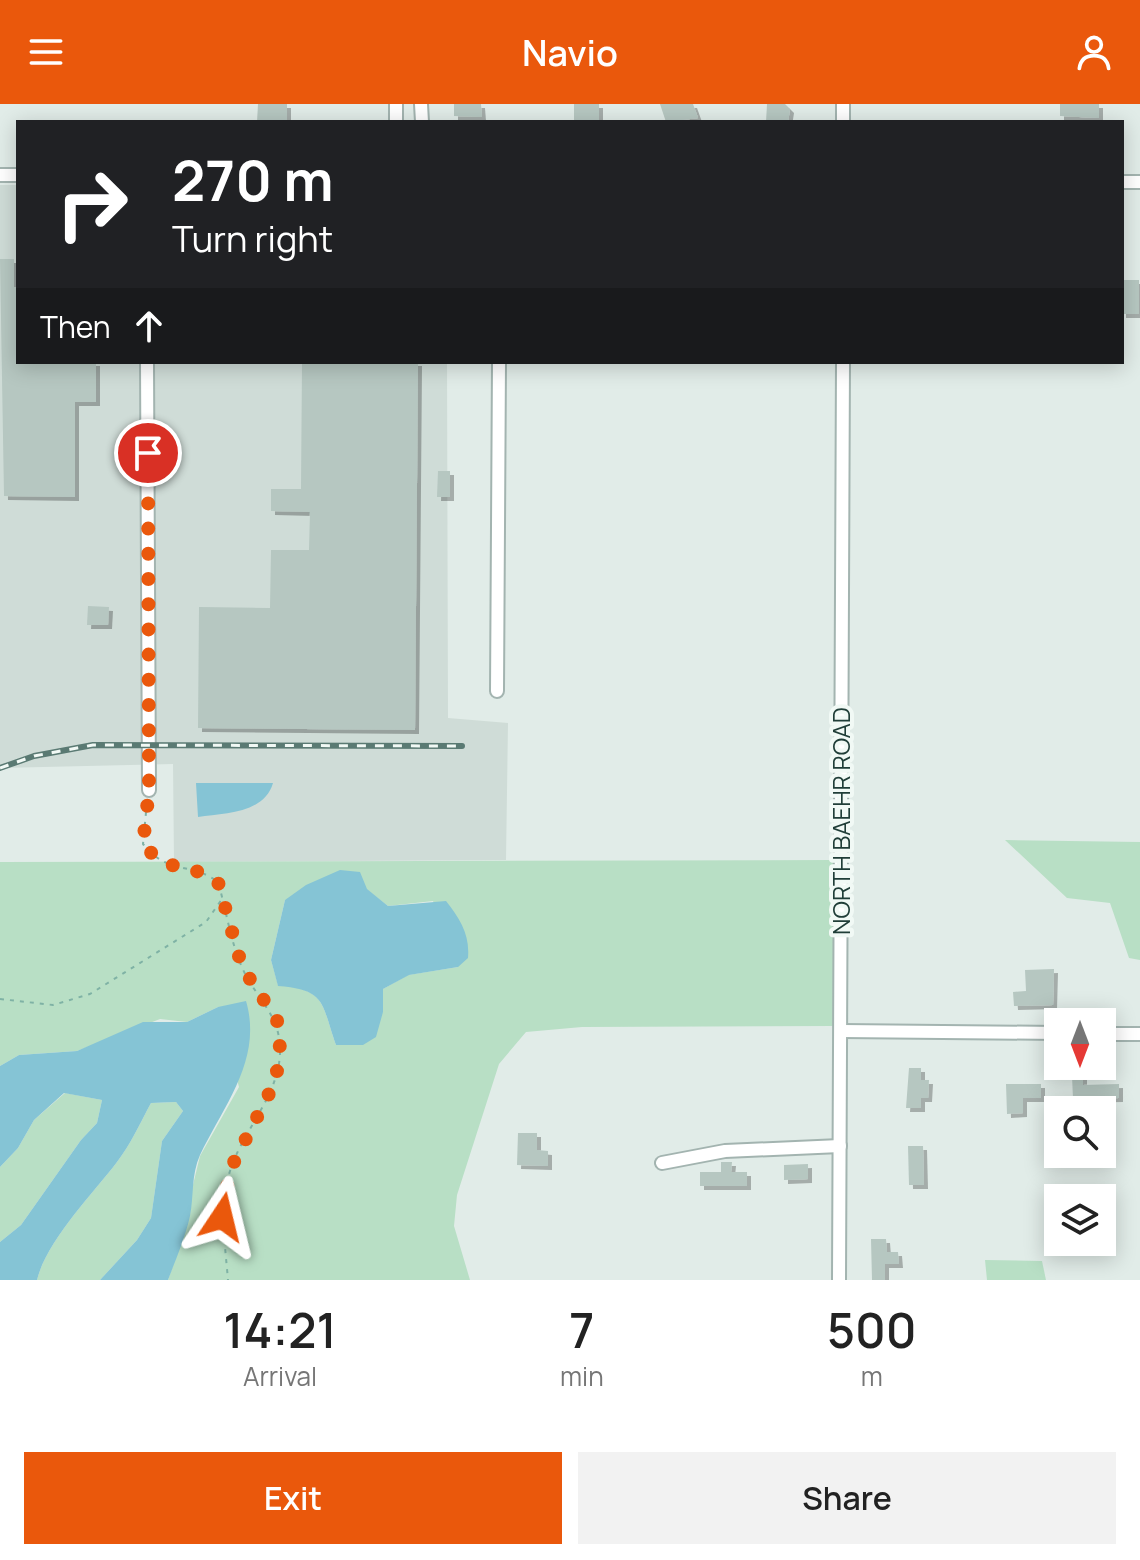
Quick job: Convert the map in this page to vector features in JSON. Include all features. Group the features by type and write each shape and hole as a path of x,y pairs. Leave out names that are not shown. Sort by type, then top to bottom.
{"street":[{"path":"147,364 149,790"},
{"path":"497,691 499,364"},
{"name":"NORTH BAEHR ROAD","path":"839,1280 843,364"},
{"path":"842,1031 1044,1033"},
{"path":"1116,1034 1140,1034"},
{"path":"662,1163 725,1151 840,1146"}],"path":[{"path":"149,790 143,844 158,862 209,875 218,882 242,967 277,1020 280,1044 276,1080 230,1170 222,1217 228,1280"},
{"path":"0,999 53,1005 90,994 206,922 223,898"}],"shaded area":[{"path":"0,185 16,185 16,364 447,364 448,718 508,723 506,860 174,862 173,764 0,768"}],"green space":[{"path":"1005,840 1140,842 1140,960 1129,958 1110,903 1067,898"},
{"path":"834,860 833,1026 582,1027 526,1032 499,1064 457,1195 454,1226 470,1280 168,1280 190,1215 200,1156 239,1087 218,1007 187,1022 160,1019 77,1051 19,1055 0,1066 0,862","holes":["366,889 388,906 433,901 458,967 408,975 383,989 383,1012 336,1045 320,1001 306,991 278,985 271,960 285,900"]},
{"path":"65,1093 102,1100 97,1123 81,1140 21,1225 0,1242 0,1167 18,1148 34,1120"},
{"path":"176,1102 183,1111 162,1141 151,1218 137,1240 100,1280 37,1280 50,1249 122,1155 151,1103"},
{"path":"985,1260 1042,1261 1046,1280 987,1280"}],"water":[{"path":"196,783 273,783 261,801 252,806 231,813 198,817"},
{"path":"340,870 360,872 367,889 388,906 446,901 466,934 468,958 458,967 409,975 383,989 383,1012 376,1037 363,1045 336,1045 320,1001 306,991 278,986 271,960 285,900 306,885"},
{"path":"246,1001 250,1022 245,1062 230,1100 197,1163 190,1216 168,1280 100,1280 137,1240 151,1218 162,1141 183,1111 176,1102 151,1103 122,1155 50,1249 37,1280 0,1280 0,1242 21,1225 81,1140 97,1123 102,1100 64,1093 34,1120 18,1148 0,1167 0,1066 19,1055 77,1051 143,1022 187,1022 218,1007"}],"building":[{"path":"258,104 287,104 287,120 257,120"},
{"path":"454,104 481,104 482,117 454,116"},
{"path":"574,104 599,104 599,120 574,120"},
{"path":"660,104 693,104 698,118 682,120 665,120"},
{"path":"767,104 785,104 790,109 788,120 766,120"},
{"path":"1060,104 1099,104 1099,118 1060,116"},
{"path":"0,259 14,259 16,364 96,364 96,402 75,402 75,497 4,496"},
{"path":"1124,280 1139,280 1139,314 1124,314"},
{"path":"302,364 418,364 415,730 198,728 199,607 270,608 271,550 309,550 310,512 271,511 271,489 301,489"},
{"path":"438,471 450,471 450,497 437,497"},
{"path":"88,606 109,607 108,625 87,625"},
{"path":"1054,969 1053,1005 1014,1006 1013,992 1026,991 1025,970"},
{"path":"909,1068 921,1068 921,1080 929,1080 928,1098 921,1098 921,1108 906,1108"},
{"path":"1072,1080 1083,1080 1083,1085 1119,1084 1119,1098 1073,1096"},
{"path":"1006,1084 1041,1084 1041,1098 1023,1098 1023,1113 1007,1114"},
{"path":"518,1133 537,1133 537,1150 548,1151 548,1166 517,1165"},
{"path":"908,1146 923,1146 924,1185 909,1185"},
{"path":"721,1162 732,1162 731,1172 747,1172 747,1186 700,1186 700,1172 721,1172"},
{"path":"808,1164 808,1179 784,1180 784,1165"},
{"path":"871,1239 886,1239 887,1252 898,1252 899,1264 885,1264 885,1280 872,1280"}],"railway":[{"path":"0,768 34,756 93,745 462,746"}],"route":[{"path":"148,453 149,790 143,844 158,862 209,875 218,882 242,967 277,1020 280,1044 276,1080 230,1170 222,1217"}]}
